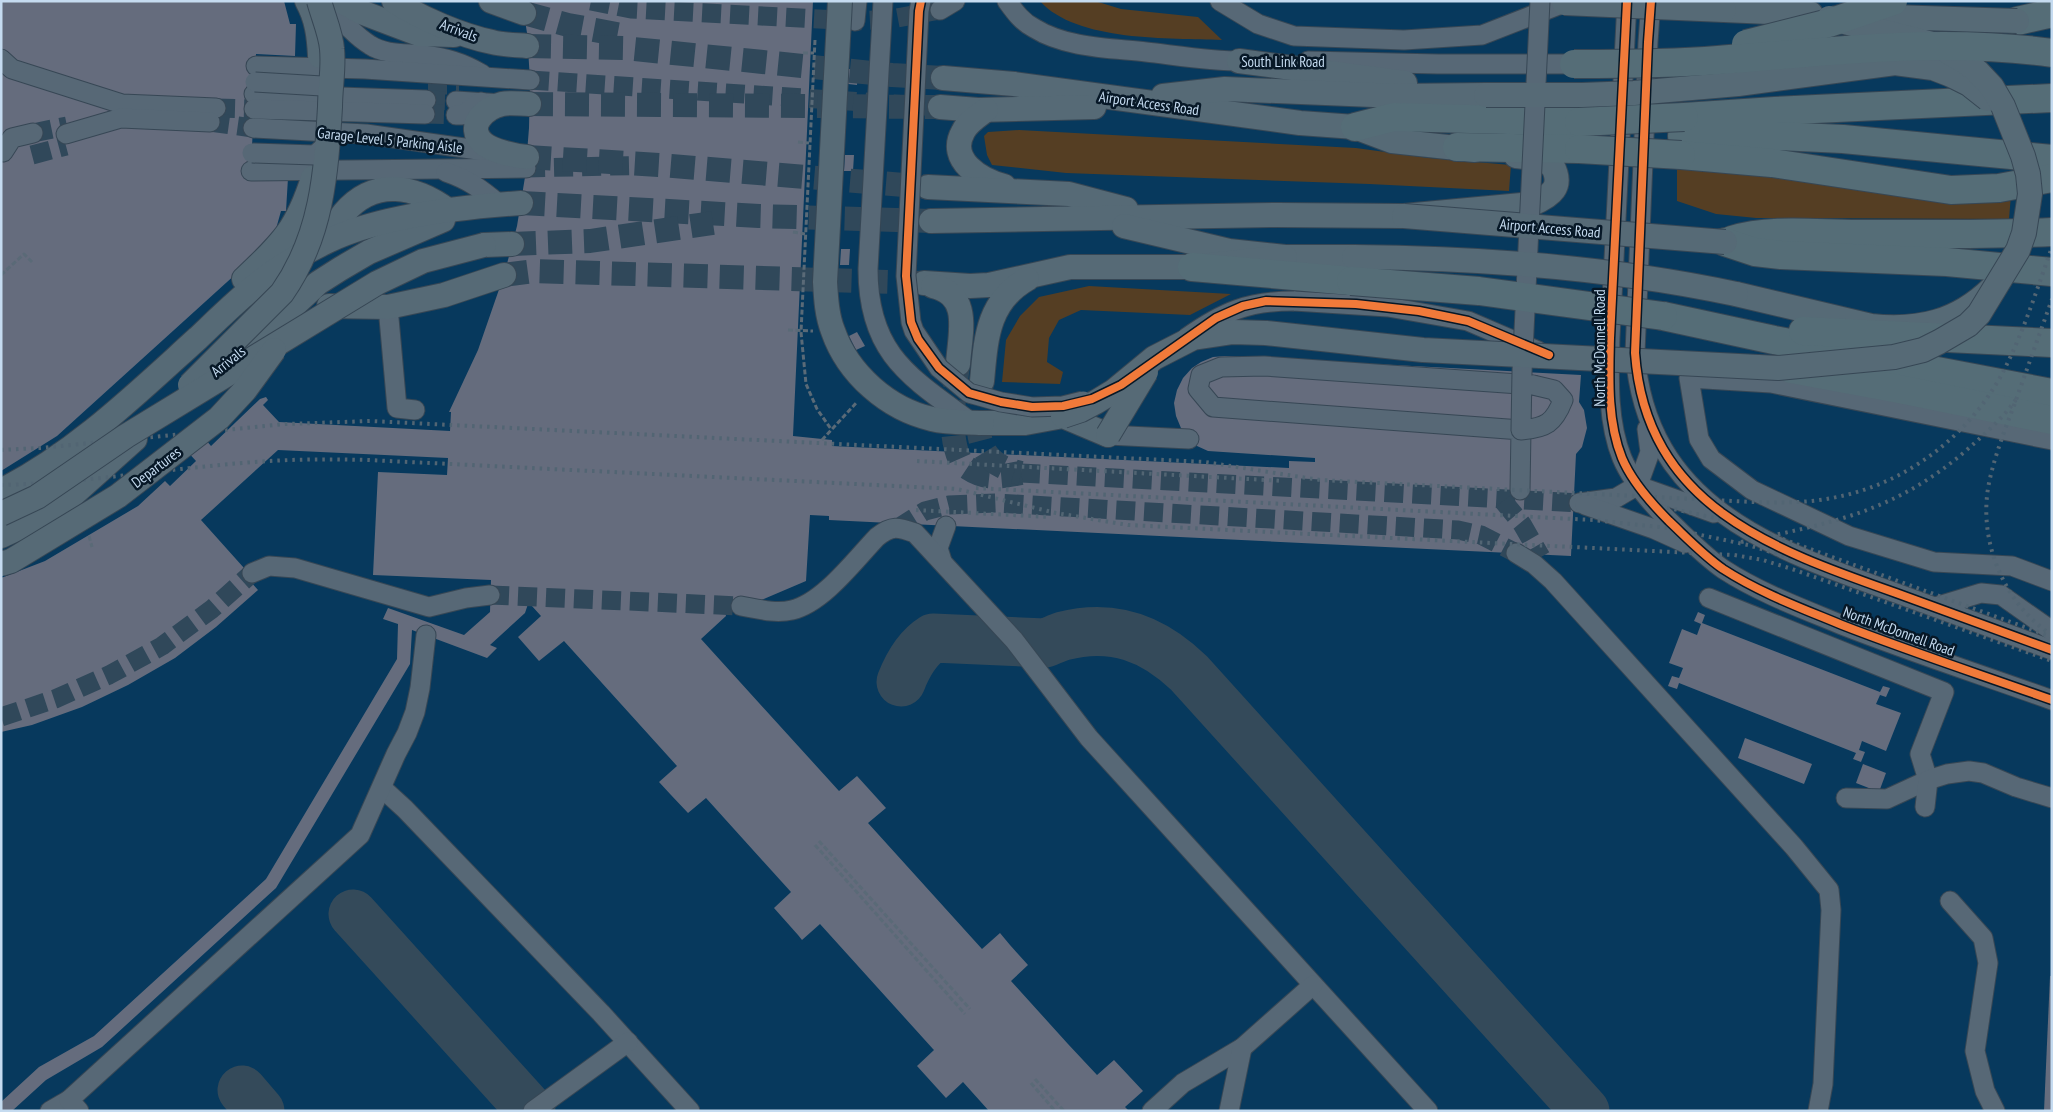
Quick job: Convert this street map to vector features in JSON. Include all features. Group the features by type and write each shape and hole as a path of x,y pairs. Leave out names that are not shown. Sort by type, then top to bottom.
{"highway":[{"path":"1574,64 1684,53 1752,43 1829,23 1893,1"},
{"path":"2016,21 2052,12"},
{"path":"2016,21 2052,25"},
{"path":"1574,64 1680,63 1858,48 1939,45 2008,48 2052,54"},
{"path":"1682,136 1759,112 2052,98"},
{"path":"1355,127 1514,135 1807,137 1880,142 2052,159"},
{"path":"1457,147 1579,136 1682,136 1772,163 1951,190 1999,188 2052,178"},
{"path":"1725,242 1749,235 1784,233 1925,234 2049,232"},
{"path":"1725,242 1755,252 1781,255 1947,262 2052,272"},
{"path":"1192,266 1353,269 1479,291 1747,326 1803,331 2052,342"},
{"path":"1663,316 1774,340 2052,393"},
{"path":"1778,368 1846,378 2052,420"}],"main road":[{"path":"307,1 315,15 320,56"},
{"path":"126,436 173,401 193,383 282,293 304,257 325,180 328,138 332,48 319,1"},
{"path":"341,1 361,12 419,34 468,35"},
{"path":"840,1 826,296 832,330 840,349 871,386 895,405 913,414 933,420 1025,423 1063,416 1081,410 1114,391 1154,358 1193,338 1233,332 1266,333 1423,350 1778,368 1894,357 1923,350 1953,335 1968,325 1988,301 1996,284 2018,250 2028,213 2028,174 2023,156 2003,106 1992,88 1977,71 1953,54 1936,45 1811,14"},
{"path":"1534,1 1811,14 2016,21"},
{"path":"495,3 524,13"},
{"name":"Arrivals","path":"403,4 468,35 493,43 527,46"},
{"path":"1239,61 1394,80 1486,95 1582,96 1738,84 1876,64 1914,64 1933,68 1969,84 1998,110 2010,126"},
{"name":"Airport Access Road","path":"943,78 1014,84 1300,123 1355,127 1392,141 1457,147 1540,159 1552,165 1556,172 1556,187 1551,194 1532,204 1404,216"},
{"path":"1129,100 1225,89 1394,80"},
{"path":"522,160 482,143 476,132 477,119 492,103 529,104"},
{"path":"940,107 986,110 1163,105"},
{"path":"986,110 963,131 960,142 963,160 972,171 980,176 1000,185 1032,192"},
{"path":"168,365 182,338 288,236 298,218 313,178"},
{"path":"330,240 343,214 353,204 372,192 395,187 410,190 459,210"},
{"path":"928,187 1069,194 1157,217"},
{"name":"Arrivals","path":"1,491 26,478 100,426 260,282 296,258 330,240 398,219 510,204"},
{"name":"Arrivals","path":"2,529 32,522 68,499 154,423 295,305 318,283 369,252 459,210"},
{"path":"932,221 1306,215 1404,216"},
{"name":"Airport Access Road","path":"1404,216 1725,242"},
{"path":"1089,218 1229,251 1285,256 1353,269 1472,259 1622,273 1698,286 1871,326 1892,328 1912,327 1950,317 1967,309 1996,284"},
{"name":"Departures","path":"2,529 36,497 126,436 400,271 446,254 484,246 512,244"},
{"path":"958,364 960,316 958,303 950,291 924,283 970,286 989,284 1070,267 1192,266 1285,256"},
{"path":"982,381 988,334 1002,299 1026,279 1045,272"},
{"path":"295,305 388,307 444,295 504,274"},
{"name":"Departures","path":"1,564 11,561 118,496 219,418 246,390 271,354 285,339"},
{"path":"1063,416 1108,435 1154,358"},
{"path":"2,529 26,478"}],"street":[{"path":"325,1 355,34 371,46 387,52 424,55 461,63 490,78"},
{"path":"855,21 856,1"},
{"path":"883,1 868,270 871,308 883,342 900,366 914,380 971,422"},
{"path":"921,1 906,276 907,298 911,322 918,339 939,368 969,393 1001,402 1032,407 1063,406 1092,398 1121,385 1216,318 1243,306 1266,301 1356,304 1419,311 1468,321 1549,356"},
{"name":"South Link Road","path":"1007,1 1018,16 1034,29 1057,39 1112,49 1239,61"},
{"path":"1220,1 1234,12 1258,24 1294,36 1404,40 1482,35 1564,3"},
{"path":"1520,490 1522,385 1540,1"},
{"name":"North McDonnell Road","path":"1627,1 1610,338 1610,388 1612,415 1618,446 1628,470 1661,513 1721,567 1755,588 1876,638 2052,700"},
{"path":"1651,1 1647,52 1635,329 1636,375 1650,452 1638,485 1616,498 1579,503 1673,537 1709,557"},
{"path":"365,69 387,52"},
{"path":"1,59 12,69 122,104 213,115 121,118 94,126 75,144 66,135"},
{"path":"1394,80 1574,64"},
{"path":"255,85 365,69 530,80"},
{"path":"255,85 322,86 328,91 330,98"},
{"name":"Garage Level 5 Parking Aisle","path":"255,85 427,99 255,85"},
{"path":"457,100 492,103 462,115 457,100"},
{"name":"Garage Level 5 Parking Aisle","path":"253,128 366,134 522,160"},
{"path":"2,152 12,138 33,138"},
{"path":"328,138 326,146 316,155 251,162 435,169 522,160"},
{"path":"435,169 465,179 510,204"},
{"path":"388,307 397,408 415,410"},
{"path":"1264,366 1533,385 1554,390 1563,400 1556,418 1540,428 1521,430 1213,407 1198,389 1201,375 1221,367 1264,366"},
{"path":"2052,440 1771,384 1689,378 1699,439 1711,459 1752,490 1849,536 1934,562 2012,566 2052,581"},
{"path":"1643,406 1654,433 1673,464 1698,493 1725,517 1746,530 1796,556 2052,650"},
{"path":"1108,435 1189,439"},
{"path":"1638,485 1725,517"},
{"path":"942,561 938,548 946,526"},
{"path":"741,606 771,612 790,611 806,605 820,596 877,537 887,530 898,528 915,533 1014,640 1089,738 1428,1111"},
{"path":"1516,553 1534,564 1553,581 1794,847 1829,890 1831,920 1822,1110"},
{"path":"1541,557 1553,581"},
{"path":"252,573 269,566 295,568 428,622"},
{"path":"1935,607 1981,593 2001,596 2052,631"},
{"path":"428,622 466,598 490,595"},
{"path":"1709,598 1944,692 1920,754 1928,780 1925,807"},
{"path":"50,1111 74,1105 360,835 415,712 420,688 428,622"},
{"path":"1846,798 1887,799 1928,780 1947,774 1969,771 1983,773 2052,798"},
{"path":"382,788 405,809 628,1042 690,1111"},
{"path":"1950,901 1983,938 1988,963 1975,1051 1985,1092 1996,1111"},
{"path":"1152,1111 1183,1083 1242,1048 1313,985"},
{"path":"533,1111 628,1042"},
{"path":"1229,1111 1242,1048"}],"path":[{"path":"816,33 811,102 801,332 806,384 817,409 832,429"},
{"path":"1,275 24,254 32,262"},
{"path":"822,440 871,386"},
{"path":"819,841 970,1009"},
{"path":"815,845 966,1014"},
{"path":"1035,1079 1064,1111"},
{"path":"1030,1083 1055,1111"}],"shaded area":[{"path":"1,1 2052,1 2052,1111 1,1111"},
{"path":"1040,1 1095,1 1121,9 1198,17 1222,40 1151,38 1100,31 1076,24 1056,14"},
{"path":"1019,130 1356,148 1429,158 1511,165 1509,191 1066,173 992,165 987,155 984,136 988,132"},
{"path":"1677,167 2011,195 2009,219 1756,218 1716,214 1677,201"},
{"path":"1089,286 1231,294 1190,315 1081,310 1059,320 1049,338 1047,362 1063,372 1060,384 1002,382 1006,340 1020,316 1039,297"}],"building":[{"path":"1,1 284,1 290,24 296,24 295,56 256,54 251,171 288,178 286,211 281,211 276,229 258,254 57,436 1,471"},
{"path":"522,1 813,1 793,436 832,440 832,446 1289,468 1289,461 1315,462 1315,458 1208,451 1197,446 1183,433 1176,416 1174,403 1177,390 1183,378 1192,368 1213,357 1225,356 1581,375 1579,402 1584,410 1587,428 1582,447 1576,454 1571,556 829,520 829,516 810,515 806,581 759,601 725,610 726,616 701,639 839,791 857,776 886,808 868,823 982,949 1000,933 1028,965 1011,981 1068,1044 1097,1075 1114,1060 1143,1091 1125,1107 1129,1111 989,1111 963,1082 946,1098 917,1066 934,1050 820,924 802,940 774,908 791,892 706,798 688,813 659,782 677,766 564,641 539,661 518,637 541,616 531,605 534,597 531,595 525,613 490,645 497,648 487,658 412,630 410,664 276,888 102,1047 46,1080 12,1111 1,1111 1,1102 39,1067 94,1036 266,879 397,659 398,624 383,619 388,608 464,635 490,612 491,580 373,575 378,472 447,475 448,458 278,450 201,520 244,568 241,571 258,590 216,627 175,658 128,685 82,707 32,725 1,732 1,578 45,561 138,506 165,481 170,486 196,461 185,449 201,434 211,446 260,399 266,397 268,400 263,405 279,422 450,431 451,412 449,412 478,350 504,275 517,226 525,177 529,128 530,80 527,33"},
{"path":"849,69 858,69 857,85 848,84"},
{"path":"845,155 854,155 853,171 844,171"},
{"path":"841,249 850,249 849,265 840,265"},
{"path":"857,332 865,346 856,350 849,336"},
{"path":"1698,612 1705,615 1702,623 1880,692 1883,686 1890,688 1886,697 1880,695 1876,704 1901,713 1886,751 1862,741 1859,750 1865,752 1861,762 1853,759 1856,753 1679,683 1677,689 1668,686 1672,676 1679,678 1683,668 1669,663 1682,629 1697,635 1701,624 1694,621"},
{"path":"1745,738 1812,764 1804,784 1738,758"},
{"path":"1863,764 1886,773 1879,792 1856,783"},
{"path":"2050,976 2052,976 2052,1111 2044,1111"}],"taxiway":[{"path":"901,682 914,657 933,638 1045,643 1063,636 1099,631 1131,636 1161,651 1189,673 1585,1111"},
{"path":"353,914 531,1111"},
{"path":"242,1090 260,1111"}],"tunnel":[{"path":"591,1 631,9 855,21 892,19 940,10"},
{"path":"524,13 568,25 627,36"},
{"path":"527,46 624,48 892,75 943,78"},
{"path":"530,80 940,107"},
{"path":"428,85 459,85"},
{"path":"426,100 456,101"},
{"path":"529,104 940,107"},
{"path":"216,108 254,109"},
{"path":"425,114 456,115"},
{"path":"210,122 253,128"},
{"path":"33,133 67,126"},
{"path":"32,155 66,146"},
{"path":"527,157 660,165 928,187"},
{"path":"526,168 660,165"},
{"path":"521,203 759,216 931,221"},
{"path":"512,244 590,241 713,223"},
{"path":"504,275 534,271 924,283"},
{"path":"958,364 953,428 957,453 962,464 983,475 997,477 1021,473"},
{"path":"982,381 979,426 980,439 984,450 992,460 1004,468 1021,473"},
{"path":"1021,473 1579,503"},
{"path":"1503,501 1522,524 1541,557"},
{"path":"898,528 925,511 949,505 997,503 1458,530 1481,535 1516,553"},
{"path":"1,717 55,699 109,675 162,646 212,609 252,573"},
{"path":"490,595 741,606"}],"railway":[{"path":"1,450 40,448 286,424 370,421 1205,462 1320,480 1753,502 1812,501 1859,492 1908,470 1931,455 1971,419 1988,397 2010,359 2052,247"},
{"path":"2046,631 2030,617 2005,584 1990,545 1986,504 1991,472 2052,299"},
{"path":"1741,542 1834,521 1889,501 1942,470 1988,431 2017,398"},
{"path":"1,485 33,484 269,461 312,459 369,460 957,489 1056,513 1128,525 1734,555 1763,560 1792,569 2052,661"},
{"path":"917,461 1284,481"},
{"path":"976,488 1593,520 1668,528 1748,545 1790,558 2052,652"},
{"path":"1645,503 1729,521 1758,530 2052,637"},
{"path":"916,510 1050,517"}],"cycle path":[{"path":"921,1 906,276 911,322 918,339 939,368 969,393 1001,402 1032,407 1063,406 1092,399 1121,385 1216,318 1243,306 1266,301 1356,304 1419,311 1468,321 1549,355"},
{"path":"1627,1 1609,383 1611,414 1617,444 1626,467 1642,492 1655,507 1695,546 1737,578 1766,593 1842,625 2052,700"},
{"path":"1651,1 1635,353 1644,405 1663,448 1689,484 1723,514 1761,538 1849,576 2052,650"}]}
